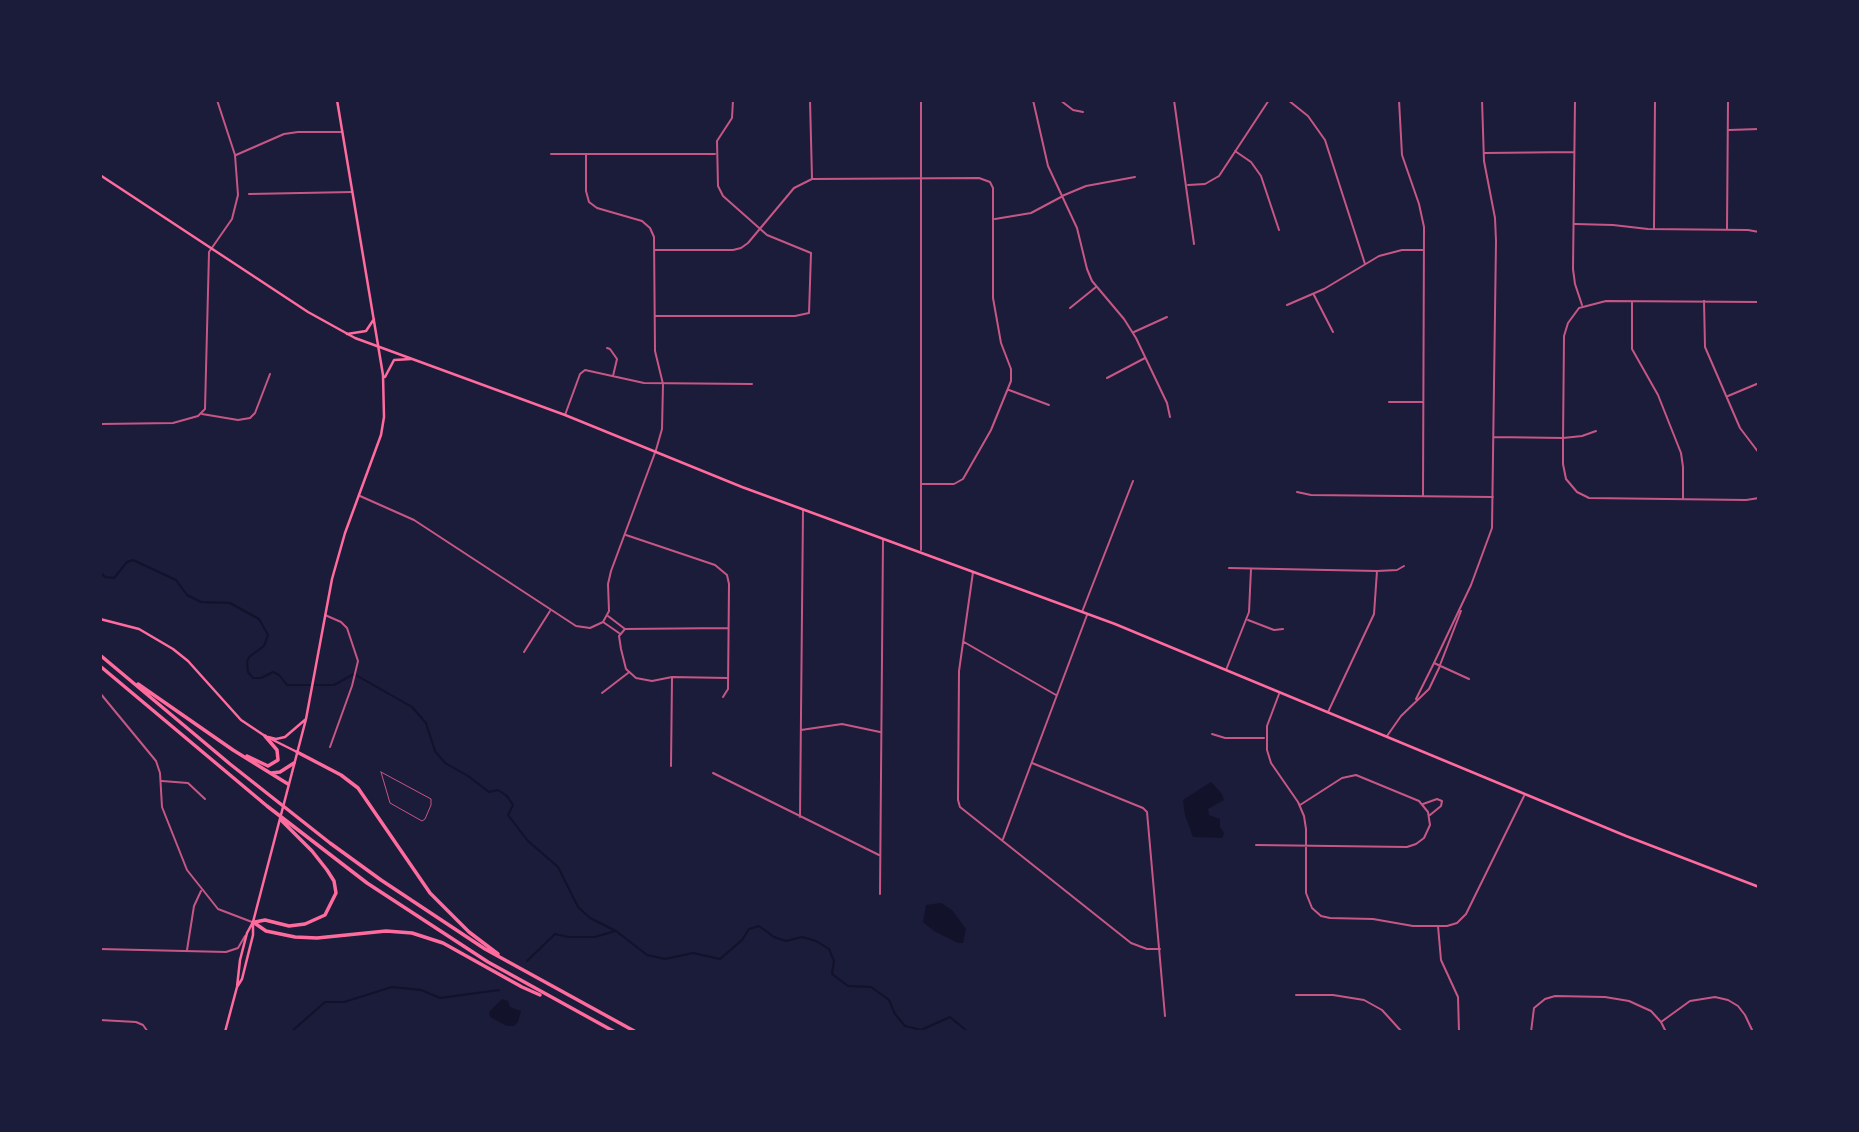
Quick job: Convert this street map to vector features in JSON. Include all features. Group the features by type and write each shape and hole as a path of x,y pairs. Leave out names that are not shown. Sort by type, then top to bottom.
{"highway":[{"path":"100,655 330,844 434,916 514,966 636,1032"},
{"path":"100,666 267,806 396,903 488,962 615,1032"},
{"path":"119,671 233,750 288,784"},
{"path":"233,750 268,766 274,764 279,755 265,736"},
{"path":"297,752 341,775 358,788 430,893 469,932 514,966"},
{"path":"270,773 280,772 294,763"},
{"path":"253,922 265,920 289,926 306,925 325,915 336,893 334,881 320,860 267,806"},
{"path":"253,922 265,931 295,937 317,938 386,930 412,933 443,943 522,987 556,1001"}],"main road":[{"path":"225,1032 237,987 242,979 275,833 309,708 325,615 345,533 381,435 384,417 383,380 374,319 337,100"},
{"path":"100,175 308,312 347,334 656,450 742,487 1087,614 1759,887"},
{"path":"347,334 366,331 374,319"},
{"path":"383,380 394,360 411,359"},
{"path":"100,619 139,629 173,649 188,661 227,706 265,736 297,752"},
{"path":"265,736 276,739 285,737 306,719"},
{"path":"237,987 236,978 247,933 253,922"}],"street":[{"path":"201,414 206,406 209,252 232,219 238,195 235,155 217,100"},
{"path":"655,316 796,316 809,313 811,253 767,235 723,196 717,183 718,138 732,118 733,100"},
{"path":"810,100 812,179"},
{"path":"921,100 921,553"},
{"path":"1033,100 1048,166 1077,228 1087,269 1097,287 1133,332 1167,403 1170,417"},
{"path":"1060,100 1073,110 1083,112"},
{"path":"1174,100 1194,244"},
{"path":"1186,185 1202,185 1215,178 1269,100"},
{"path":"1288,100 1308,116 1325,140 1365,264"},
{"path":"1399,100 1402,155 1421,209 1424,250 1423,496"},
{"path":"1387,737 1398,719 1431,686 1489,539 1494,497 1496,225 1485,177 1482,100"},
{"path":"1575,100 1574,279 1583,306"},
{"path":"1654,229 1655,100"},
{"path":"1727,230 1728,100"},
{"path":"1728,130 1759,129"},
{"path":"235,155 284,134 343,132"},
{"path":"1236,151 1251,162 1261,176 1279,230"},
{"path":"1483,153 1575,152"},
{"path":"551,154 716,154"},
{"path":"359,496 414,520 579,627 590,628 603,622 607,616 609,577 663,429 663,384 656,357 654,237 648,225 597,208 589,202 586,191 586,154"},
{"path":"993,219 1011,218 1031,212 1086,186 1135,177"},
{"path":"655,250 736,250 746,244 794,188 812,179 985,179 992,186 993,298 1011,378 991,429 963,479 954,484 921,484"},
{"path":"249,194 352,192"},
{"path":"1574,224 1759,232"},
{"path":"1287,305 1314,295 1365,264 1393,252 1424,250"},
{"path":"1070,308 1097,287"},
{"path":"1314,295 1333,332"},
{"path":"1759,302 1606,301 1583,306 1570,319 1564,337 1563,438 1564,473 1569,484 1580,494 1596,499 1759,498"},
{"path":"1632,301 1632,349 1658,395 1681,453 1683,500"},
{"path":"1704,301 1705,347 1740,428 1759,453"},
{"path":"1133,332 1167,317"},
{"path":"607,348 617,359 613,377"},
{"path":"1107,377 1146,358"},
{"path":"565,415 583,371 588,370 635,382 752,384"},
{"path":"100,424 162,424 183,421 201,414 242,420 251,417 255,412 270,373"},
{"path":"1726,396 1759,383"},
{"path":"1008,390 1049,405"},
{"path":"1390,402 1423,402"},
{"path":"1494,438 1563,438 1596,432"},
{"path":"1082,613 1133,481"},
{"path":"1297,492 1311,495 1494,497"},
{"path":"800,817 803,510"},
{"path":"624,535 722,569 729,584 728,689 723,697"},
{"path":"880,894 883,539"},
{"path":"1229,568 1377,571 1397,570 1404,566"},
{"path":"1226,671 1251,604 1251,569"},
{"path":"973,571 959,671 958,800 965,813 1131,943 1147,949 1160,949"},
{"path":"1327,713 1374,614 1377,571"},
{"path":"1416,700 1466,597"},
{"path":"524,652 551,610"},
{"path":"1002,840 1087,614"},
{"path":"325,615 341,622 347,628 358,656 358,667 330,747"},
{"path":"607,616 625,629 729,628"},
{"path":"1247,619 1274,630 1283,629"},
{"path":"603,622 620,634"},
{"path":"625,629 620,634 621,649 628,672 642,680 672,677 728,678"},
{"path":"962,641 1057,695"},
{"path":"1434,663 1469,679"},
{"path":"601,693 628,672"},
{"path":"671,766 672,677"},
{"path":"100,693 153,756 161,781 164,814 182,860 201,890 212,904 223,912 253,922"},
{"path":"1279,693 1265,738 1272,763 1300,806 1306,823 1307,898 1318,914 1330,918 1365,918 1405,926 1454,925 1464,917 1525,794"},
{"path":"801,730 842,724 881,732"},
{"path":"1212,734 1220,737 1265,738"},
{"path":"1032,763 1143,808 1147,812 1165,1016"},
{"path":"713,773 880,856"},
{"path":"1300,806 1350,775 1361,776 1423,804 1437,799 1441,801 1441,806 1430,816"},
{"path":"161,781 188,783 205,799"},
{"path":"1256,845 1411,846 1427,835 1430,825 1430,816 1423,804"},
{"path":"187,951 194,906 201,890"},
{"path":"1438,926 1441,960 1458,997 1459,1032"},
{"path":"100,949 226,952 238,948 247,933"},
{"path":"1296,995 1359,998 1382,1010 1402,1032"},
{"path":"1531,1032 1534,1008 1545,999 1555,996 1621,999 1644,1006 1661,1022 1666,1032"},
{"path":"1661,1022 1690,1001 1714,997 1728,1000 1738,1006 1753,1032"},
{"path":"100,1020 136,1021 148,1032"}],"lane":[{"path":"381,772 431,799 425,819 422,821 390,803 381,772"}],"shaded area":[{"path":"1211,782 1224,800 1208,809 1209,815 1220,819 1220,827 1224,833 1222,838 1193,837 1183,800"},
{"path":"941,903 952,910 966,929 963,943 934,931 923,922 926,905"},
{"path":"502,999 508,1001 510,1007 521,1011 514,1026 507,1026 490,1017 489,1012"}],"waterway":[{"path":"100,572 105,577 114,578 127,562 133,560 176,580 187,595 201,602 230,603 259,619 268,635 264,646 249,657 247,662 248,672 253,678 261,678 273,672 287,685 334,685 354,674 412,707 426,723 435,751 445,763 489,792 498,790 507,796 513,805 508,815 528,841 558,867 578,907 590,918 616,931 647,955 665,959 693,953 720,959 742,940 749,929 759,926 774,937 786,941 802,937 829,949 834,961 832,974 848,986 871,987 889,1000 895,1014 905,1026 921,1030 950,1017 968,1032"},
{"path":"527,961 555,934 595,937 615,931"},
{"path":"291,1032 325,1002 344,1002 392,987 421,990 440,998 499,990"}]}
